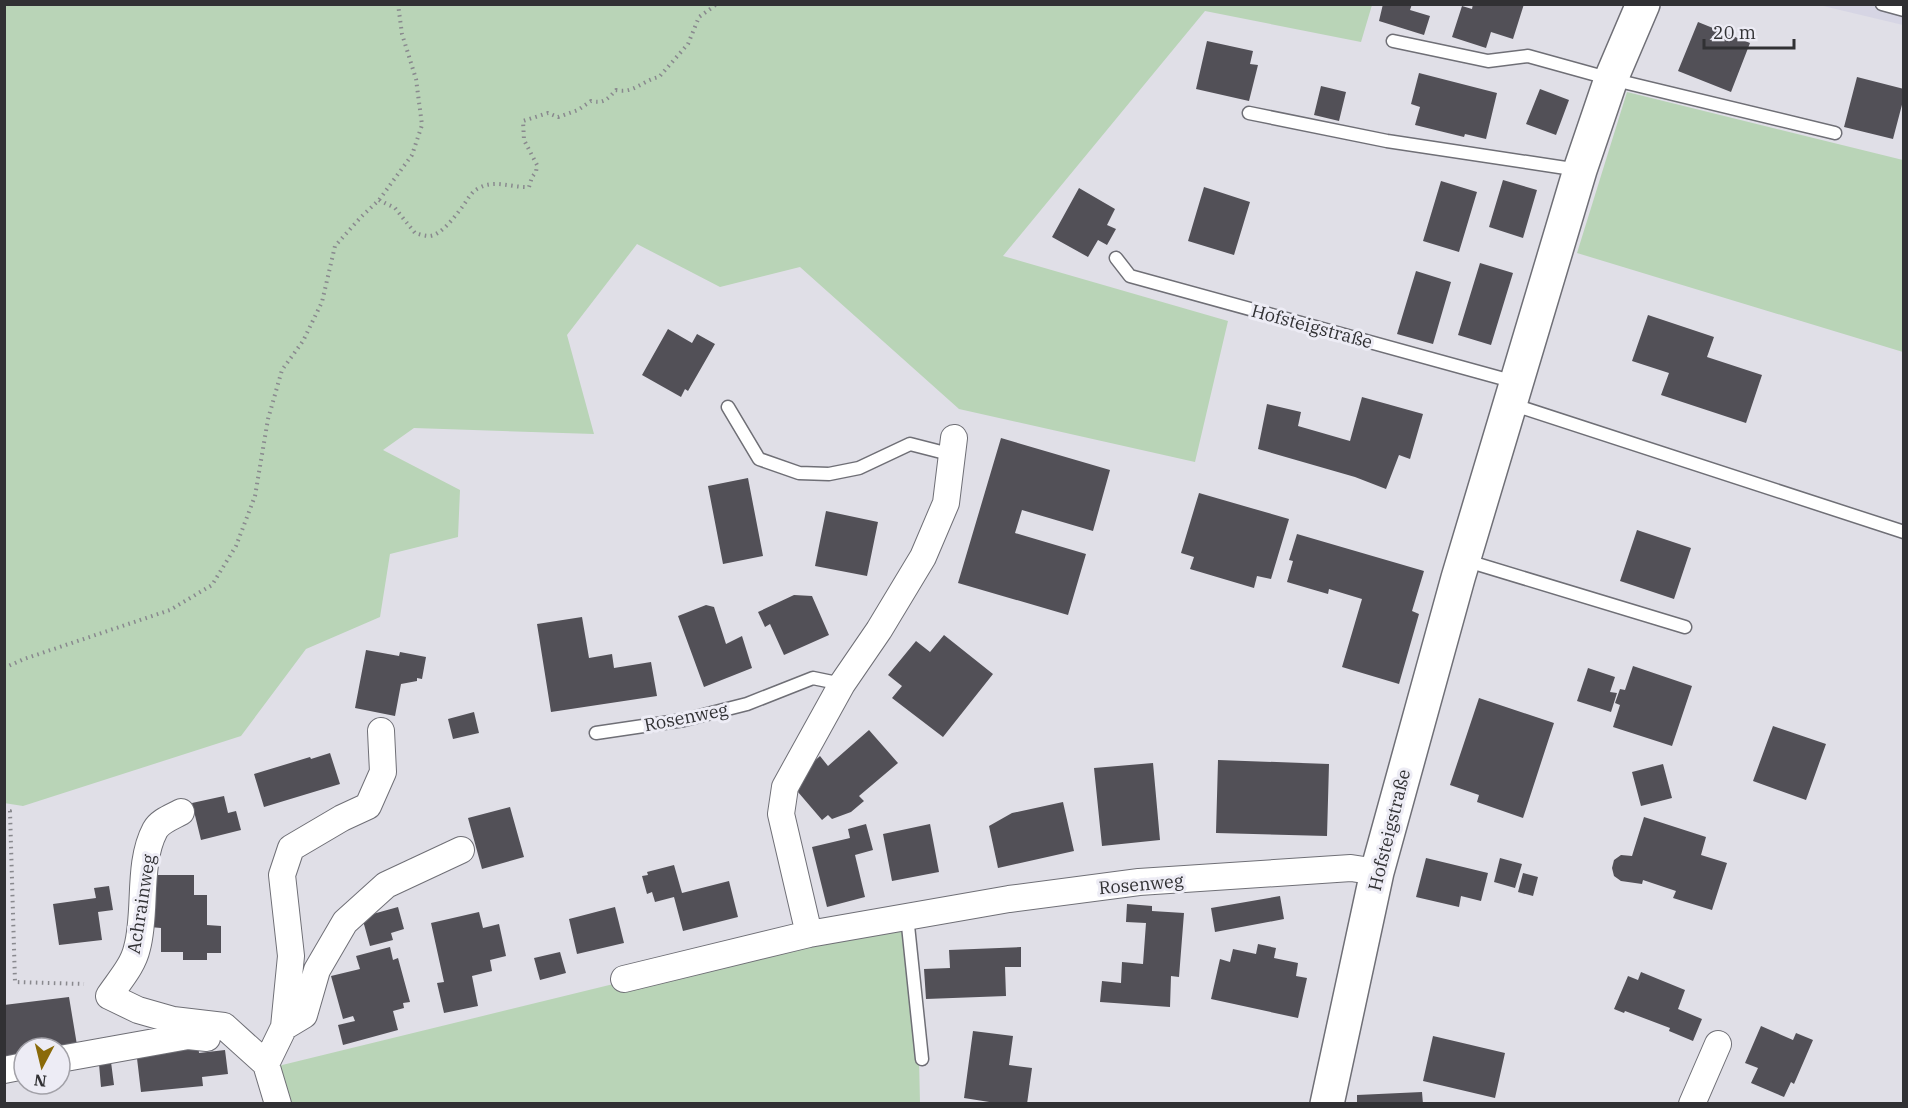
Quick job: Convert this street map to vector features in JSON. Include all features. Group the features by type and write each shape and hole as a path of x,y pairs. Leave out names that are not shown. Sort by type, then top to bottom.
{"main road":[{"name":"Hofsteigstraße","path":"1327,1104 1377,872 1463,560 1580,170 1611,79 1643,4"}],"street":[{"path":"809,934 781,814 785,787 842,684 879,630 923,557 946,503 954,446"},
{"path":"284,1027 291,956 282,875 291,848 342,818 368,806 383,772 381,731"},
{"name":"Achrainweg","path":"109,996 129,966 137,949 147,857 155,830 163,822 181,812"},
{"path":"258,1055 284,1027 304,1015 317,970 345,922 386,885 461,850"},
{"name":"Rosenweg","path":"624,979 809,934 1009,899 1139,882 1351,868 1377,872"},
{"path":"109,996 138,1010 173,1020 224,1026 258,1055 278,1104"},
{"path":"72,1057 189,1036 218,1039 258,1055"},
{"path":"1692,1104 1718,1044"}],"lane":[{"path":"1882,4 1904,10"},
{"path":"1393,41 1488,61 1528,56 1611,79 1835,133"},
{"path":"1249,113 1387,141 1580,170"},
{"name":"Hofsteigstraße","path":"1116,258 1130,276 1513,393"},
{"path":"1513,393 1904,532"},
{"path":"728,407 759,459 799,473 829,474 859,468 910,444 954,446"},
{"path":"1463,560 1685,627"},
{"name":"Rosenweg","path":"596,732 694,717 747,704 813,678 842,684"},
{"path":"907,916 922,1059"}],"path":[{"path":"4,668 24,659 170,610 212,585 236,546 255,496 268,419 282,370 303,341 322,302 335,246 360,217 379,200 412,155 422,125 416,79 402,34 398,4"},
{"path":"379,200 395,208 415,233 429,236 437,234 470,195 479,188 491,183 516,188 530,187 537,165 524,140 523,121 548,113 558,117 578,110 591,101 598,103 607,99 616,90 623,92 640,87 649,79 658,77 688,44 699,17 717,4"},
{"path":"4,810 10,811 15,982 81,983 109,996"}],"shaded area":[{"path":"1819,5 1903,5 1903,25"}],"green space":[{"path":"4,5 1372,5 1361,42 1205,11 1003,256 1228,321 1195,462 959,409 800,267 720,287 637,244 567,335 594,434 414,428 383,450 460,490 458,537 390,554 380,617 306,649 241,736 23,806 4,803"},
{"path":"1627,92 1903,160 1903,352 1577,253"},
{"path":"902,921 919,1059 920,1103 283,1103 274,1067 810,936"}],"building":[{"path":"1383,4 1412,4 1410,10 1430,16 1424,35 1379,21"},
{"path":"1473,4 1524,4 1513,39 1491,32 1486,48 1452,37 1462,6 1472,9"},
{"path":"1698,22 1750,43 1731,92 1678,71"},
{"path":"1207,41 1253,51 1250,64 1258,65 1249,101 1196,89"},
{"path":"1419,73 1497,93 1486,139 1465,134 1464,137 1415,125 1420,107 1411,104"},
{"path":"1857,77 1904,89 1893,139 1844,127"},
{"path":"1321,86 1346,92 1339,121 1314,115"},
{"path":"1540,89 1569,100 1556,135 1526,124"},
{"path":"1503,180 1537,190 1523,238 1489,227"},
{"path":"1441,181 1477,192 1459,252 1423,241"},
{"path":"1204,187 1250,202 1234,255 1188,241"},
{"path":"1079,188 1115,209 1107,225 1116,229 1107,245 1098,240 1088,257 1052,237"},
{"path":"1480,263 1513,273 1491,345 1458,335"},
{"path":"1416,271 1451,282 1433,344 1397,334"},
{"path":"1648,315 1714,337 1707,357 1762,375 1746,423 1661,395 1669,373 1632,361"},
{"path":"668,329 692,343 697,334 715,344 688,391 685,389 681,397 642,375"},
{"path":"1362,397 1423,414 1410,459 1399,455 1386,489 1355,477 1258,449 1267,404 1301,412 1298,426 1350,441"},
{"path":"1001,438 1110,470 1093,531 1022,510 1015,533 1086,554 1068,615 958,583"},
{"path":"748,478 763,556 723,564 708,486"},
{"path":"1199,493 1289,519 1271,579 1257,576 1254,588 1190,569 1194,557 1181,553"},
{"path":"826,511 878,522 867,576 815,566"},
{"path":"1637,530 1691,548 1674,599 1620,581"},
{"path":"1297,534 1424,571 1412,611 1419,614 1399,684 1342,667 1362,599 1329,589 1328,594 1287,582 1293,561 1289,560"},
{"path":"794,595 812,596 829,635 784,655 770,624 765,627 758,612"},
{"path":"706,605 714,607 726,644 742,636 752,668 704,687 678,616"},
{"path":"582,617 589,658 612,654 614,668 651,662 657,696 551,712 537,624"},
{"path":"944,635 993,674 943,737 892,698 902,686 888,675 916,641 930,652"},
{"path":"366,650 399,656 400,652 426,657 422,679 417,678 417,681 401,684 395,716 355,708"},
{"path":"1633,666 1692,686 1672,746 1613,727 1620,705 1615,703 1620,689 1625,690"},
{"path":"1588,668 1615,677 1610,692 1617,693 1611,712 1577,701"},
{"path":"1479,698 1554,723 1523,818 1477,802 1479,795 1450,785"},
{"path":"474,712 479,733 453,739 448,719"},
{"path":"1773,726 1826,744 1806,800 1753,781"},
{"path":"869,730 898,763 859,796 864,801 851,812 832,819 828,815 822,820 798,792 810,765 820,756 828,766"},
{"path":"330,753 340,784 264,807 254,774"},
{"path":"1218,760 1329,764 1327,836 1216,833"},
{"path":"1153,763 1160,840 1102,846 1094,768"},
{"path":"1663,764 1672,798 1641,806 1632,772"},
{"path":"224,796 228,813 236,811 241,830 201,840 192,803"},
{"path":"1063,802 1074,851 998,868 989,826 1012,813"},
{"path":"510,807 524,857 482,869 468,818"},
{"path":"1644,817 1706,837 1701,855 1727,863 1712,910 1673,898 1676,891 1643,880 1642,884 1621,881 1614,876 1612,868 1614,860 1621,855 1632,856"},
{"path":"866,824 873,850 855,855 865,897 827,907 812,847 850,838 848,829"},
{"path":"930,824 939,872 892,881 883,834"},
{"path":"1426,858 1488,873 1481,901 1461,896 1459,907 1416,897"},
{"path":"1500,858 1522,864 1515,888 1494,882"},
{"path":"674,865 682,893 729,881 738,917 683,931 674,897 655,902 652,892 647,894 642,876 648,875 647,872"},
{"path":"1523,873 1538,877 1533,896 1518,892"},
{"path":"151,875 194,875 194,895 207,895 207,925 221,926 221,953 207,953 207,960 183,960 183,952 161,952 161,928 150,927"},
{"path":"109,886 113,910 98,912 102,940 59,945 53,904 96,898 94,888"},
{"path":"1280,896 1284,919 1215,932 1211,908"},
{"path":"1127,904 1152,906 1152,911 1184,913 1179,977 1171,976 1170,1007 1100,1002 1102,981 1121,983 1122,962 1143,964 1146,923 1126,922"},
{"path":"398,907 404,929 391,933 393,940 370,946 362,917"},
{"path":"615,907 624,943 577,954 569,919"},
{"path":"479,912 483,928 499,924 506,956 490,960 492,971 472,976 478,1006 444,1013 437,983 444,982 431,923"},
{"path":"1258,944 1276,948 1274,958 1298,963 1296,976 1307,978 1298,1018 1211,999 1220,959 1230,962 1233,949 1256,954"},
{"path":"390,947 393,960 398,958 410,1002 403,1003 404,1008 393,1011 398,1030 343,1045 338,1025 355,1021 353,1016 343,1019 331,976 360,969 356,956"},
{"path":"1021,947 1021,967 1005,967 1006,996 926,999 924,969 950,968 949,950"},
{"path":"560,952 566,973 540,980 534,958"},
{"path":"1641,972 1685,990 1678,1009 1702,1019 1693,1041 1669,1031 1670,1028 1614,1009 1628,976 1638,980"},
{"path":"69,997 77,1045 72,1046 72,1036 12,1036 12,1057 5,1058 4,1005"},
{"path":"1761,1026 1793,1040 1796,1033 1813,1040 1794,1084 1791,1082 1784,1097 1751,1083 1758,1068 1745,1063"},
{"path":"973,1031 1013,1036 1009,1065 1032,1068 1027,1104 1002,1104 964,1098"},
{"path":"1433,1036 1505,1053 1495,1098 1423,1081"},
{"path":"198,1043 199,1053 225,1050 228,1074 202,1077 203,1086 141,1092 136,1050"},
{"path":"111,1062 114,1085 101,1087 99,1064"},
{"path":"1422,1092 1423,1104 1357,1104 1357,1095"}]}
